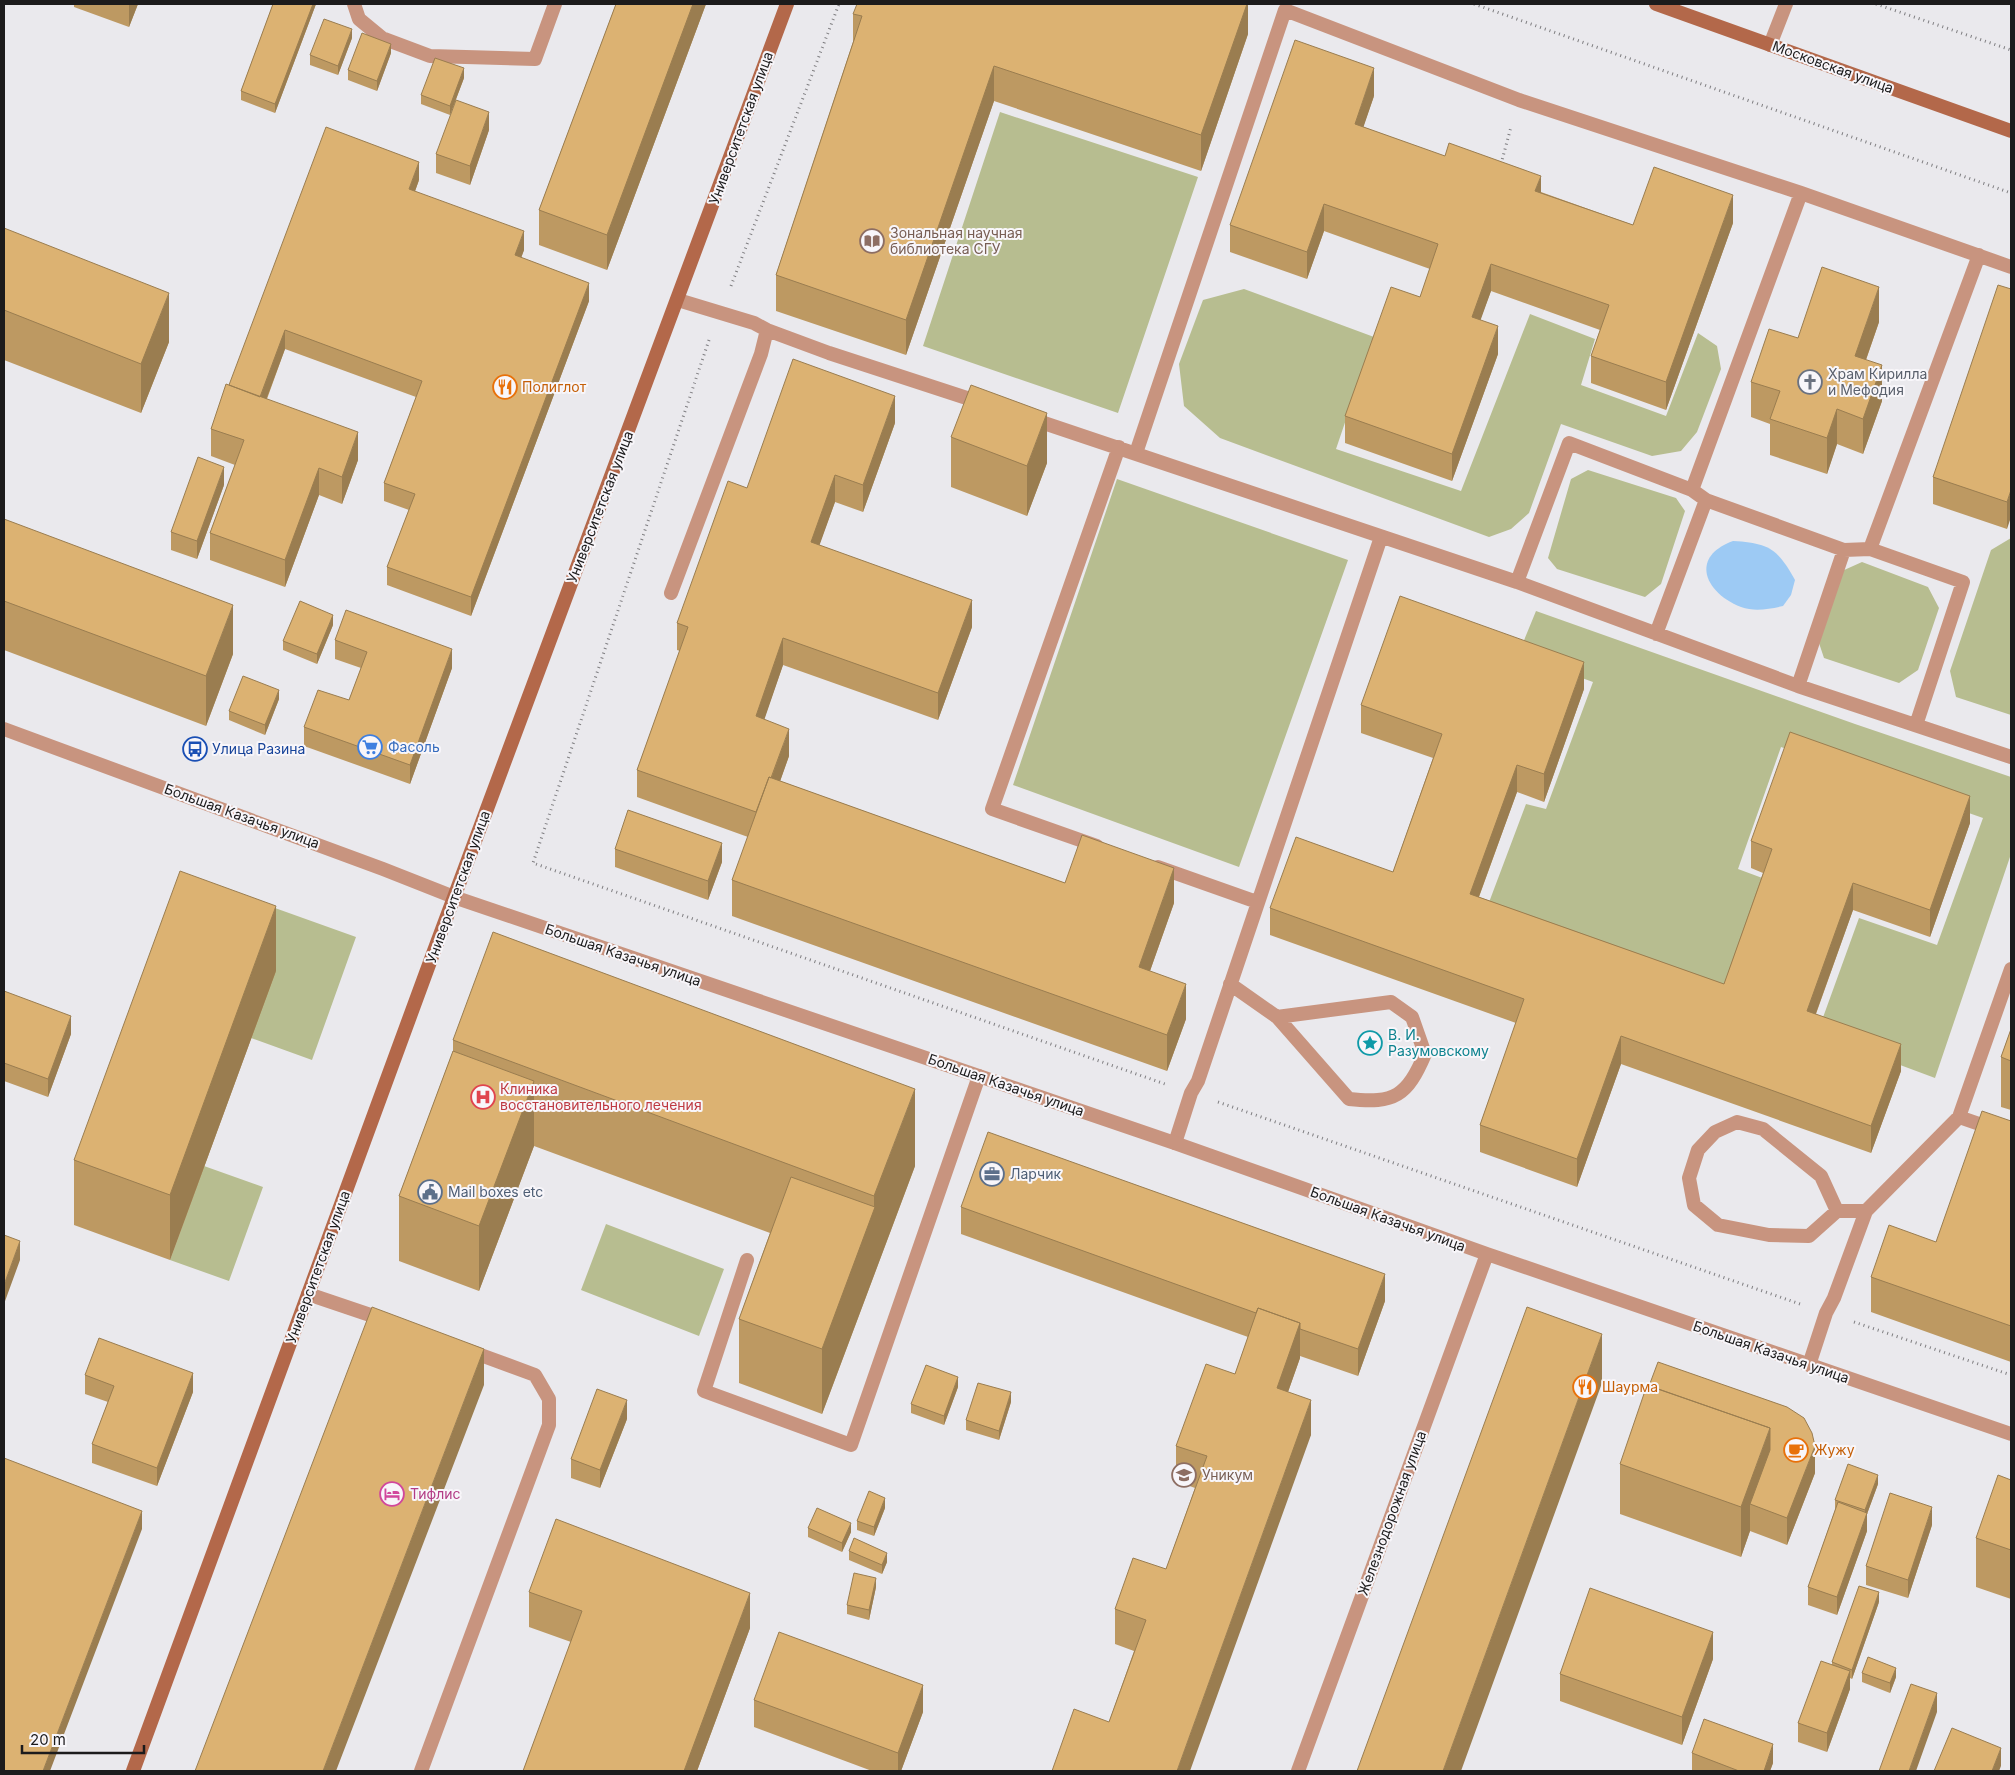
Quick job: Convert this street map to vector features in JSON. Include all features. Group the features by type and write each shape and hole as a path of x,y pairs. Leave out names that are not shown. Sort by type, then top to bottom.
{"main road":[{"name":"Университетская улица","path":"133,1771 454,897 787,4"},
{"name":"Московская улица","path":"1656,4 2011,130"}],"street":[{"path":"354,4 359,19 382,38 430,56 535,59 556,4"},
{"path":"1770,45 1786,4"},
{"path":"1136,453 1284,10 1519,100 1802,193 2011,266"},
{"path":"1692,490 1802,193"},
{"path":"1870,549 1979,255"},
{"path":"678,300 754,323 767,330 829,353 998,408"},
{"path":"671,593 761,354 767,330"},
{"path":"1016,414 1517,582 1798,686 2011,757"},
{"path":"1517,582 1569,443 1692,490 1706,500 1844,550 1870,549 1963,582 1916,725"},
{"path":"1111,851 992,809 1119,447"},
{"path":"1656,634 1706,500"},
{"path":"1175,1143 1191,1093 1198,1081 1381,537"},
{"path":"1798,686 1844,550"},
{"name":"Большая Казачья улица","path":"4,728 383,868 454,897 1175,1143 1487,1254 2011,1434"},
{"path":"1148,864 1257,902"},
{"path":"1809,1365 1826,1313 1834,1298 1866,1211 1959,1117 2011,969"},
{"path":"1230,984 1277,1017 1349,1099 1372,1101 1398,1095 1415,1077 1425,1054 1412,1017 1391,1002 1277,1017"},
{"path":"747,1260 704,1391 851,1445 979,1076"},
{"path":"1959,1117 2011,1135"},
{"path":"1837,1211 1822,1176 1763,1129 1737,1122 1715,1132 1698,1150 1690,1178 1694,1205 1718,1225 1769,1235 1809,1236 1837,1211 1866,1211"},
{"name":"Железнодорожная улица","path":"1298,1771 1487,1254"},
{"path":"308,1294 399,1326"},
{"path":"421,1771 549,1425 549,1399 535,1375 454,1345"}],"path":[{"path":"839,4 710,337 533,863 1826,1313 2011,1375"},
{"path":"1474,4 2011,193"},
{"path":"1876,4 2011,50"},
{"path":"1499,169 1519,100"}],"green space":[{"path":"1000,112 1198,177 1118,413 923,346"},
{"path":"1244,289 1374,337 1336,449 1461,491 1530,314 1595,339 1581,385 1666,416 1698,333 1717,346 1721,369 1697,432 1681,451 1652,456 1561,424 1529,513 1511,529 1489,537 1220,438 1184,406 1179,364 1203,300"},
{"path":"1588,470 1676,498 1685,511 1661,584 1645,597 1557,569 1548,558 1571,479"},
{"path":"1117,479 1348,560 1239,867 1013,785"},
{"path":"2011,538 2011,715 1956,697 1950,671 1991,550"},
{"path":"1862,562 1928,587 1939,608 1918,670 1899,683 1824,658 1818,640 1842,571"},
{"path":"1536,611 2011,777 2011,854 1935,1078 1817,1034 1859,918 1937,945 1983,818 1781,747 1738,869 1765,879 1722,998 1485,913 1526,804 1546,809 1593,682 1518,655"},
{"path":"200,881 356,937 312,1060 251,1038"},
{"path":"204,1166 263,1187 229,1281 170,1260"},
{"path":"606,1224 724,1269 699,1336 581,1290"}],"water":[{"path":"1733,541 1764,546 1783,561 1795,580 1791,595 1783,606 1757,610 1746,609 1729,601 1718,593 1711,584 1707,575 1707,565 1711,556 1719,548"}],"building":[{"path":"273,4 313,4 275,104 241,91"},
{"path":"616,4 693,4 607,235 539,210"},
{"name":"Зональная научная библиотека СГУ","path":"857,4 1247,4 1201,135 994,66 906,320 776,275 862,16 853,14"},
{"path":"324,19 352,29 338,66 310,55"},
{"path":"362,33 391,44 377,81 348,70"},
{"path":"1295,40 1374,68 1355,124 1445,156 1449,143 1541,176 1535,191 1633,225 1654,167 1733,195 1666,382 1591,356 1609,305 1491,264 1472,317 1498,326 1452,454 1345,416 1391,287 1420,297 1438,244 1324,204 1307,252 1230,225"},
{"path":"435,58 464,68 450,106 421,95"},
{"path":"456,100 489,112 470,166 436,154"},
{"path":"326,127 419,162 409,189 524,231 515,255 589,283 471,597 387,567 415,494 384,483 422,381 285,330 260,397 229,385"},
{"path":"4,228 169,293 141,364 4,310"},
{"name":"Храм Кирилла и Мефодия","path":"1822,267 1879,287 1855,356 1882,365 1863,419 1837,409 1827,438 1770,419 1780,391 1751,382 1769,329 1798,338"},
{"path":"1998,285 2011,289 2011,490 2007,502 1933,477"},
{"path":"793,359 895,396 863,485 835,475 811,542 972,600 938,693 783,638 756,716 789,729 756,812 637,770 688,627 677,623 728,481 747,488"},
{"path":"226,384 358,432 342,477 319,468 285,560 210,533 244,440 211,429"},
{"path":"971,385 1047,413 1027,466 951,437"},
{"path":"198,457 224,467 197,541 171,532"},
{"path":"4,519 233,605 206,676 4,601"},
{"path":"1400,596 1584,662 1544,774 1517,765 1470,894 1724,984 1772,849 1751,841 1790,732 1970,796 1930,910 1853,883 1807,1011 1901,1044 1871,1126 1621,1036 1577,1159 1480,1125 1524,999 1270,908 1296,837 1393,872 1442,734 1361,705"},
{"path":"300,601 333,615 317,654 283,641"},
{"path":"346,610 452,649 410,765 304,727 318,690 349,700 367,652 335,640"},
{"path":"243,676 279,690 265,725 229,711"},
{"path":"769,777 1065,883 1082,835 1174,868 1139,967 1186,984 1167,1035 732,880"},
{"path":"628,810 722,843 708,881 615,849"},
{"path":"180,871 276,906 170,1195 74,1160"},
{"path":"493,932 915,1089 874,1196 453,1040"},
{"path":"4,991 71,1016 48,1079 4,1063"},
{"path":"2011,1029 2011,1061 2001,1057"},
{"path":"453,1051 534,1081 479,1226 399,1196"},
{"path":"1982,1111 2011,1121 2011,1326 1871,1277 1889,1225 1936,1242"},
{"path":"988,1132 1385,1274 1358,1349 1300,1329 1300,1323 1258,1308 1256,1313 961,1207"},
{"path":"791,1177 875,1207 822,1349 739,1319"},
{"path":"4,1235 20,1241 4,1285"},
{"path":"372,1307 484,1349 323,1771 195,1771"},
{"path":"1527,1307 1602,1334 1443,1771 1357,1771"},
{"path":"1258,1308 1300,1323 1277,1388 1311,1400 1177,1771 1052,1771 1074,1709 1109,1722 1146,1620 1115,1609 1133,1558 1166,1569 1207,1456 1176,1446 1206,1364 1235,1374"},
{"path":"99,1338 193,1373 157,1468 92,1444 114,1386 85,1375"},
{"path":"1658,1362 1787,1407 1804,1418 1812,1433 1815,1446 1787,1518 1750,1504 1770,1450 1770,1428 1649,1386"},
{"path":"926,1365 958,1377 944,1416 911,1404"},
{"path":"978,1383 1011,1392 999,1431 966,1420"},
{"path":"1647,1385 1770,1428 1741,1507 1620,1464"},
{"path":"597,1389 627,1400 600,1470 571,1459"},
{"path":"4,1458 142,1511 43,1771 4,1771"},
{"path":"1848,1464 1878,1475 1865,1510 1835,1500"},
{"path":"1998,1475 2011,1480 2011,1550 1976,1538"},
{"path":"869,1491 885,1498 874,1527 857,1521"},
{"path":"1890,1493 1932,1507 1908,1580 1866,1566"},
{"path":"1838,1502 1867,1513 1837,1597 1808,1587"},
{"path":"817,1508 851,1523 842,1543 808,1528"},
{"path":"556,1519 750,1593 684,1771 523,1771 582,1611 529,1592"},
{"path":"854,1538 887,1553 882,1565 849,1551"},
{"path":"854,1573 876,1578 869,1610 847,1605"},
{"path":"1859,1586 1879,1592 1852,1670 1832,1662"},
{"path":"1590,1588 1713,1632 1682,1717 1560,1674"},
{"path":"779,1632 923,1685 898,1753 754,1700"},
{"path":"1868,1657 1896,1668 1890,1683 1862,1673"},
{"path":"1821,1661 1850,1671 1827,1733 1798,1723"},
{"path":"1911,1684 1937,1693 1909,1771 1879,1771"},
{"path":"1704,1719 1773,1744 1764,1771 1739,1771 1692,1753"},
{"path":"1952,1728 2001,1748 1992,1771 1934,1771"}],"place":[{"name":"Зональная научная библиотека СГУ","path":"872,241"},
{"name":"Храм Кирилла и Мефодия","path":"1810,382"},
{"name":"Полиглот","path":"505,387"},
{"name":"Фасоль","path":"370,747"},
{"name":"Улица Разина","path":"195,749"},
{"name":"В. И. Разумовскому","path":"1370,1043"},
{"name":"Клиника восстановительного лечения","path":"483,1097"},
{"name":"Ларчик","path":"992,1174"},
{"name":"Mail boxes etc","path":"430,1192"},
{"name":"Шаурма","path":"1585,1387"},
{"name":"Жужу","path":"1796,1450"},
{"name":"Уникум","path":"1184,1475"},
{"name":"Тифлис","path":"392,1494"}]}
